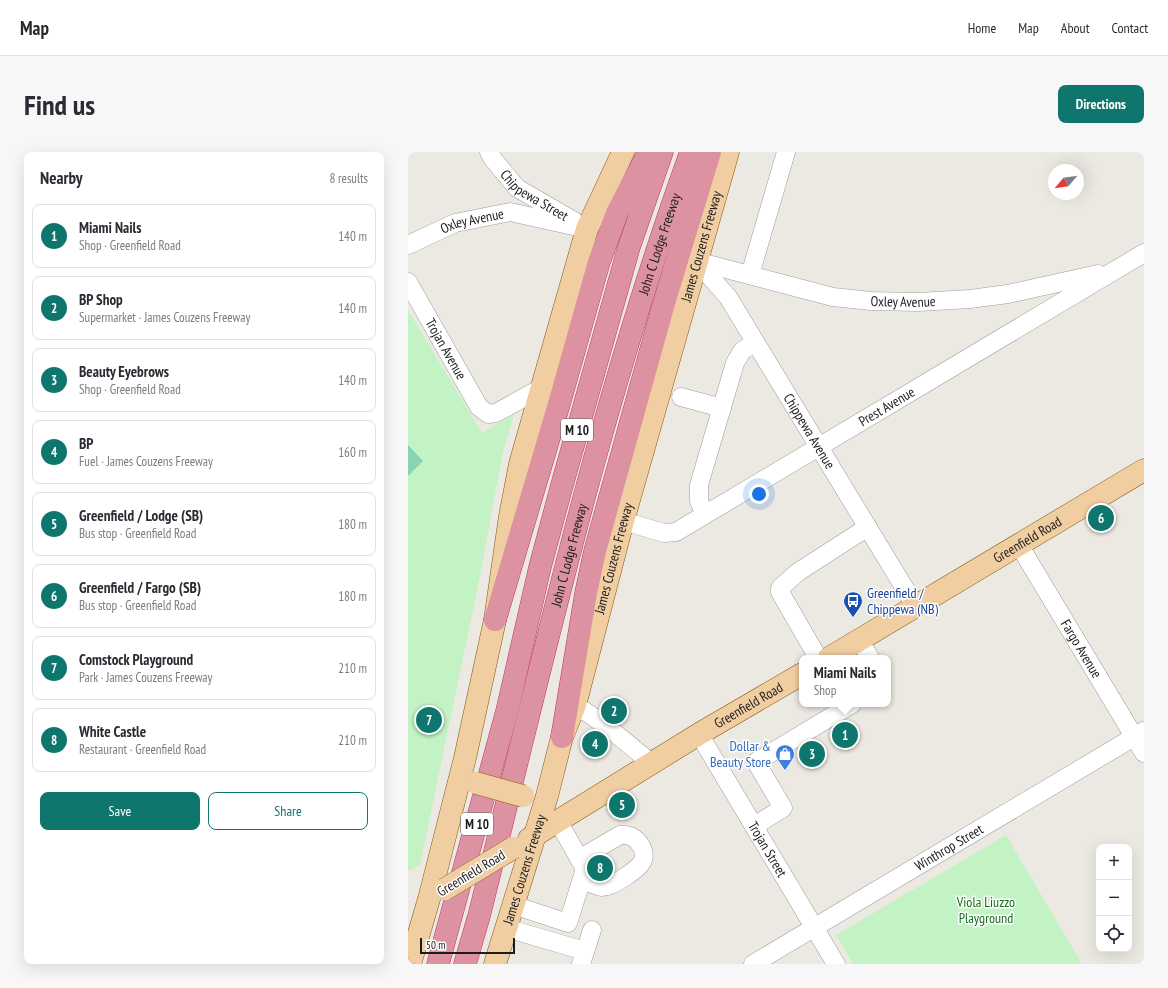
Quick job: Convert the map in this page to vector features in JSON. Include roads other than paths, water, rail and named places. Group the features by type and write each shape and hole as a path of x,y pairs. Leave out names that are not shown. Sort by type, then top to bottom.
{"highway":[{"path":"495,620 559,404 599,262 617,212 649,152"},
{"name":"John C Lodge Freeway","path":"438,964 507,711 540,567 562,485 629,247 662,152"},
{"name":"John C Lodge Freeway","path":"465,964 479,916 593,463 646,284 667,218 691,152"},
{"path":"562,737 586,593 595,551 664,302 710,152"}],"main road":[{"path":"410,964 437,894 495,620 510,516 520,464 587,229 623,152"},
{"name":"James Couzens Freeway","path":"495,964 535,835 562,737 575,705 623,520 728,152"},
{"name":"Greenfield Road","path":"841,655 864,649 916,607 1144,470"},
{"name":"Greenfield Road","path":"408,911 699,734 799,676"},
{"path":"465,758 467,768 471,777 476,783 523,796 533,793 551,776"}],"street":[{"name":"Chippewa Street","path":"489,152 517,188 587,229"},
{"path":"750,275 786,152"},
{"name":"Oxley Avenue","path":"408,245 455,223 510,212 587,229"},
{"name":"Prest Avenue","path":"623,520 670,533 676,532 1144,253"},
{"name":"Oxley Avenue","path":"696,261 833,297 871,301 918,302 970,299 1008,294 1113,271"},
{"name":"Chippewa Avenue","path":"696,261 728,297 916,607"},
{"name":"Trojan Avenue","path":"408,282 479,407 488,414 496,413 541,388"},
{"path":"705,515 698,501 698,485 735,363 742,351 755,342"},
{"path":"681,397 722,408"},
{"path":"816,655 780,592 780,588 798,572 868,527"},
{"name":"Fargo Avenue","path":"1019,545 1139,734 1144,753"},
{"path":"575,705 622,739 651,763"},
{"path":"754,826 783,808 756,762 847,707"},
{"name":"Trojan Street","path":"699,734 836,964"},
{"name":"Winthrop Street","path":"753,964 1139,734"},
{"path":"513,905 568,923 585,869 558,821"},
{"path":"579,858 620,835 626,834 637,840 644,852 643,860 639,867 610,885 602,887 582,880"},
{"path":"506,928 583,958 592,930"}],"place":[{"name":"Greenfield / Fargo (SB)","path":"1101,518"},
{"name":"Greenfield / Chippewa (NB)","path":"853,618"},
{"name":"BP Shop","path":"614,711"},
{"name":"Comstock Playground","path":"429,720"},
{"name":"Miami Nails","path":"845,735"},
{"name":"BP","path":"595,744"},
{"name":"Beauty Eyebrows","path":"812,754"},
{"name":"Dollar & Beauty Store","path":"785,771"},
{"name":"Greenfield / Lodge (SB)","path":"622,805"},
{"name":"White Castle","path":"600,868"}],"park label":[{"name":"Viola Liuzzo Playground","path":"986,910"}]}
